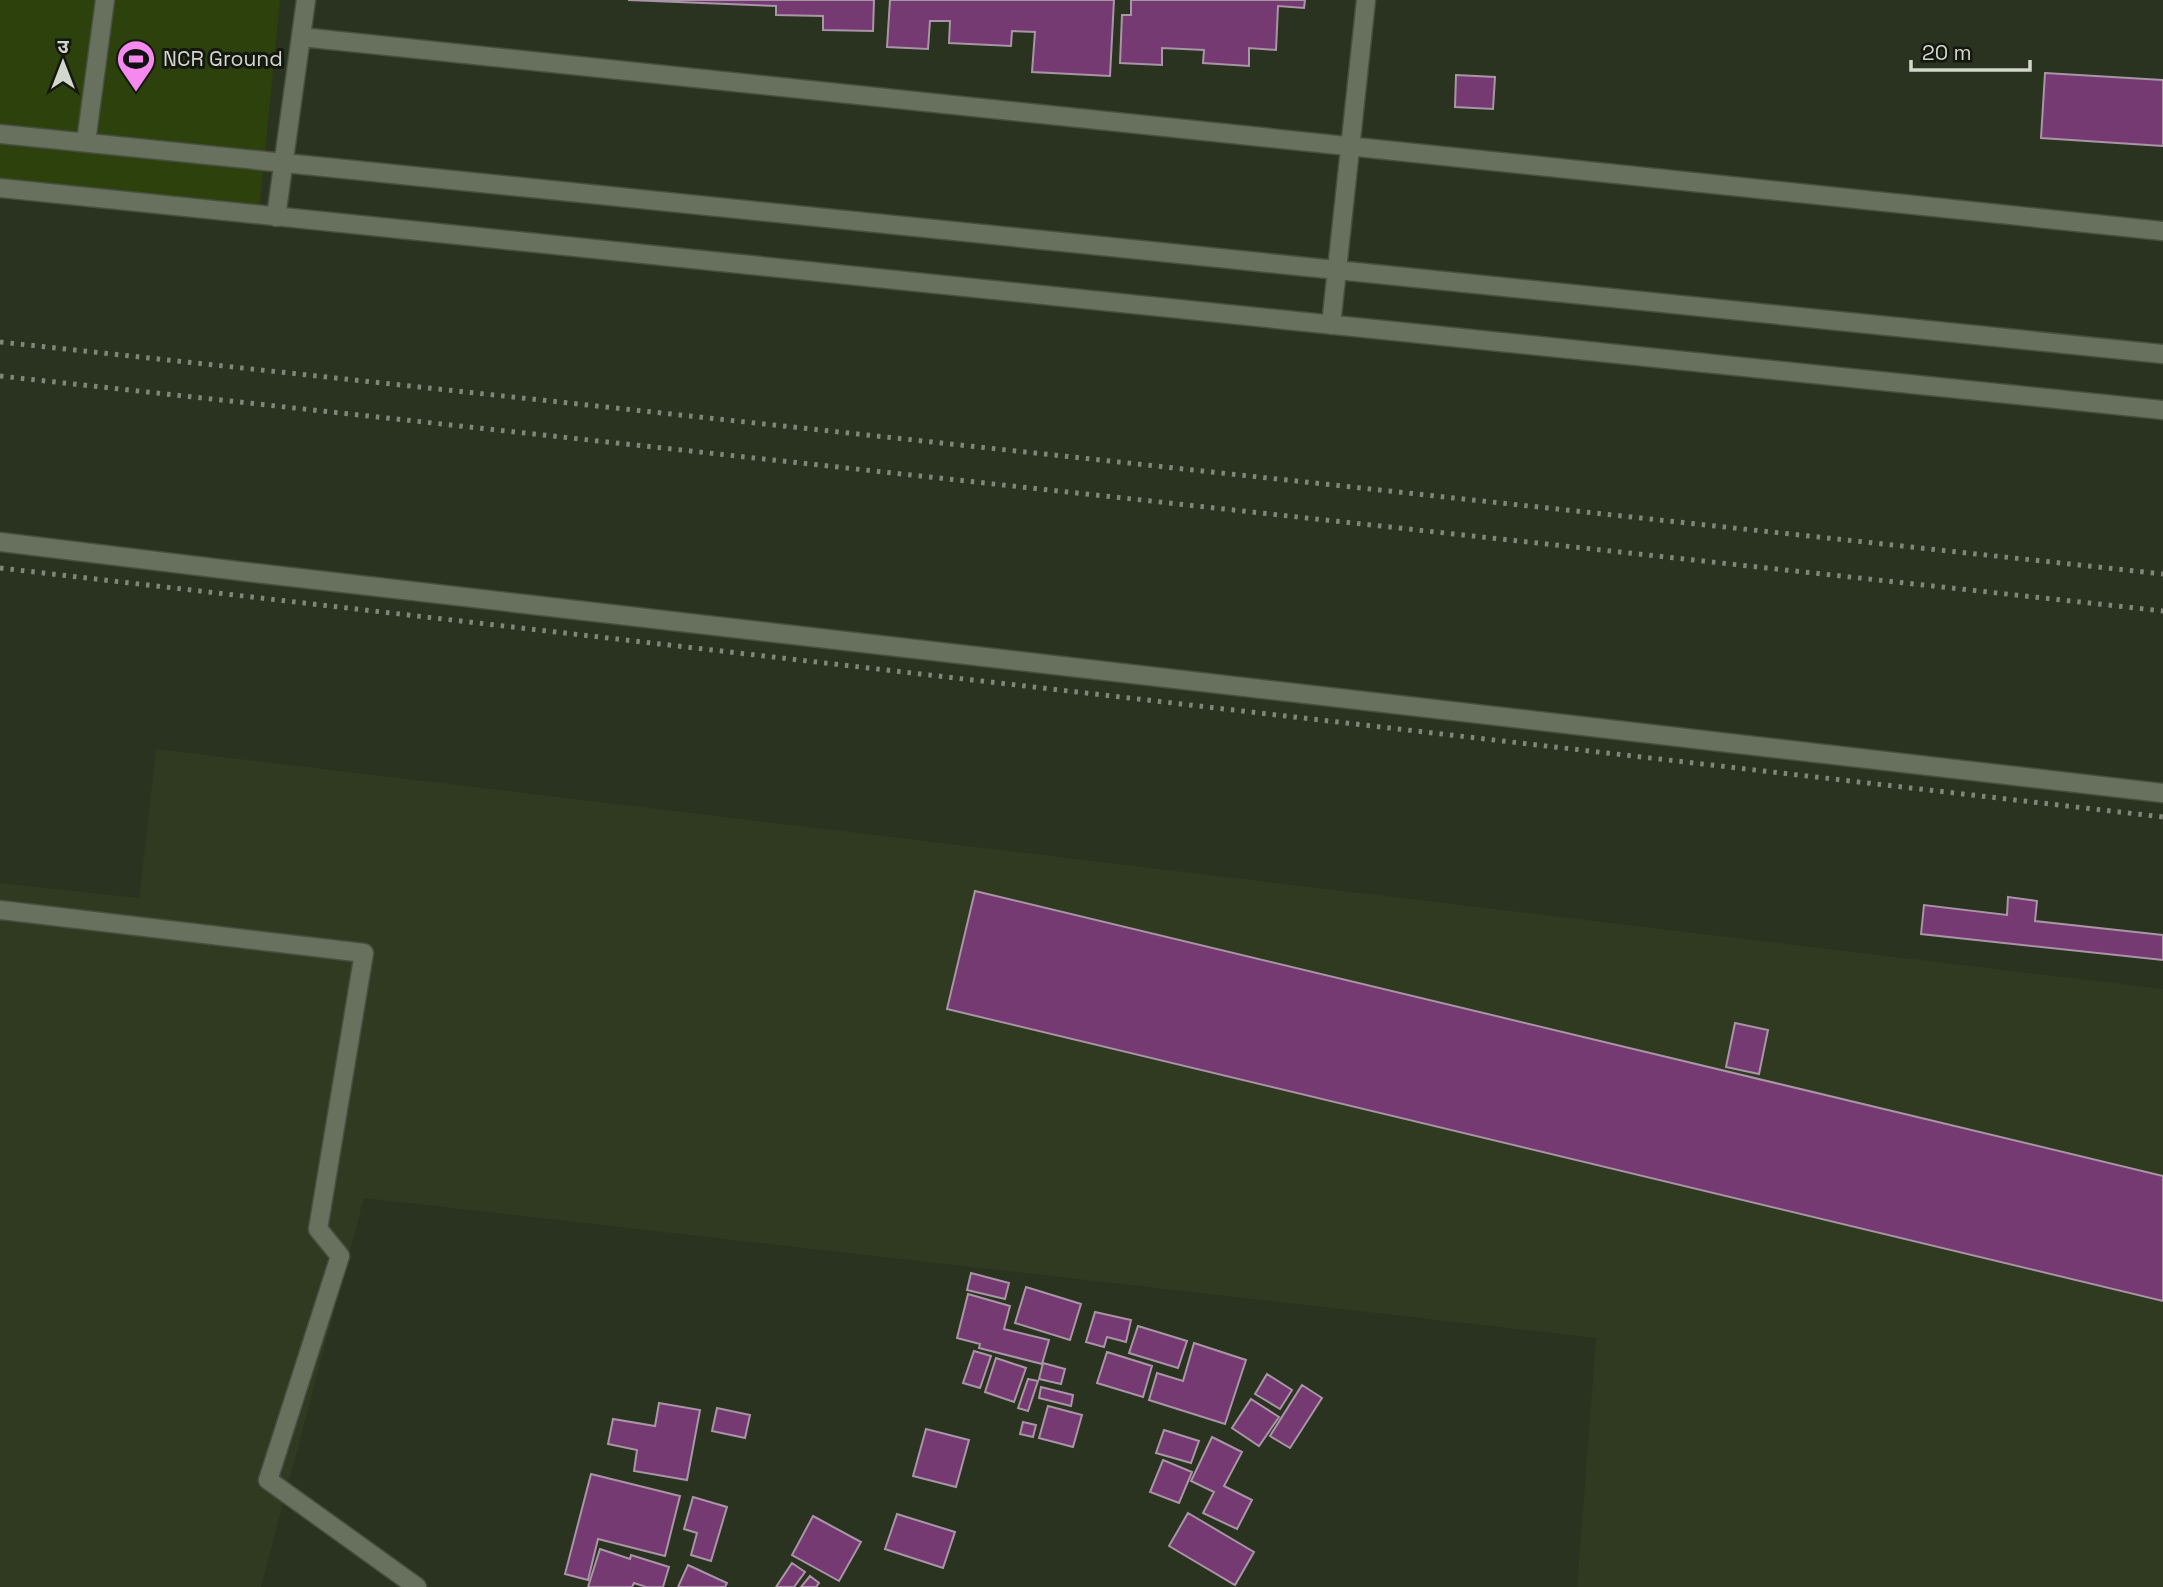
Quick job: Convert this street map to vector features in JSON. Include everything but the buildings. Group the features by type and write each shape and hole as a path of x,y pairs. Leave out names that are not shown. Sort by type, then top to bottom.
{"street":[{"path":"86,142 105,0"},
{"path":"276,217 306,0"},
{"path":"1331,325 1366,0"},
{"path":"300,37 2163,231"},
{"path":"0,134 2163,354"},
{"path":"0,188 2163,410"},
{"path":"0,542 2163,793"},
{"path":"0,909 364,953 318,1229 340,1256 268,1480 417,1587"}],"shaded area":[{"path":"156,749 2163,989 2163,1587 1577,1587 1596,1338 364,1198 261,1587 0,1587 0,883 139,898"}],"green space":[{"name":"NCR Ground","path":"0,0 280,0 259,213 0,186"}],"railway":[{"path":"0,342 2163,574"},
{"path":"0,376 2163,611"},
{"path":"0,568 2163,817"}],"place":[{"name":"NCR Ground","path":"136,93"}]}
